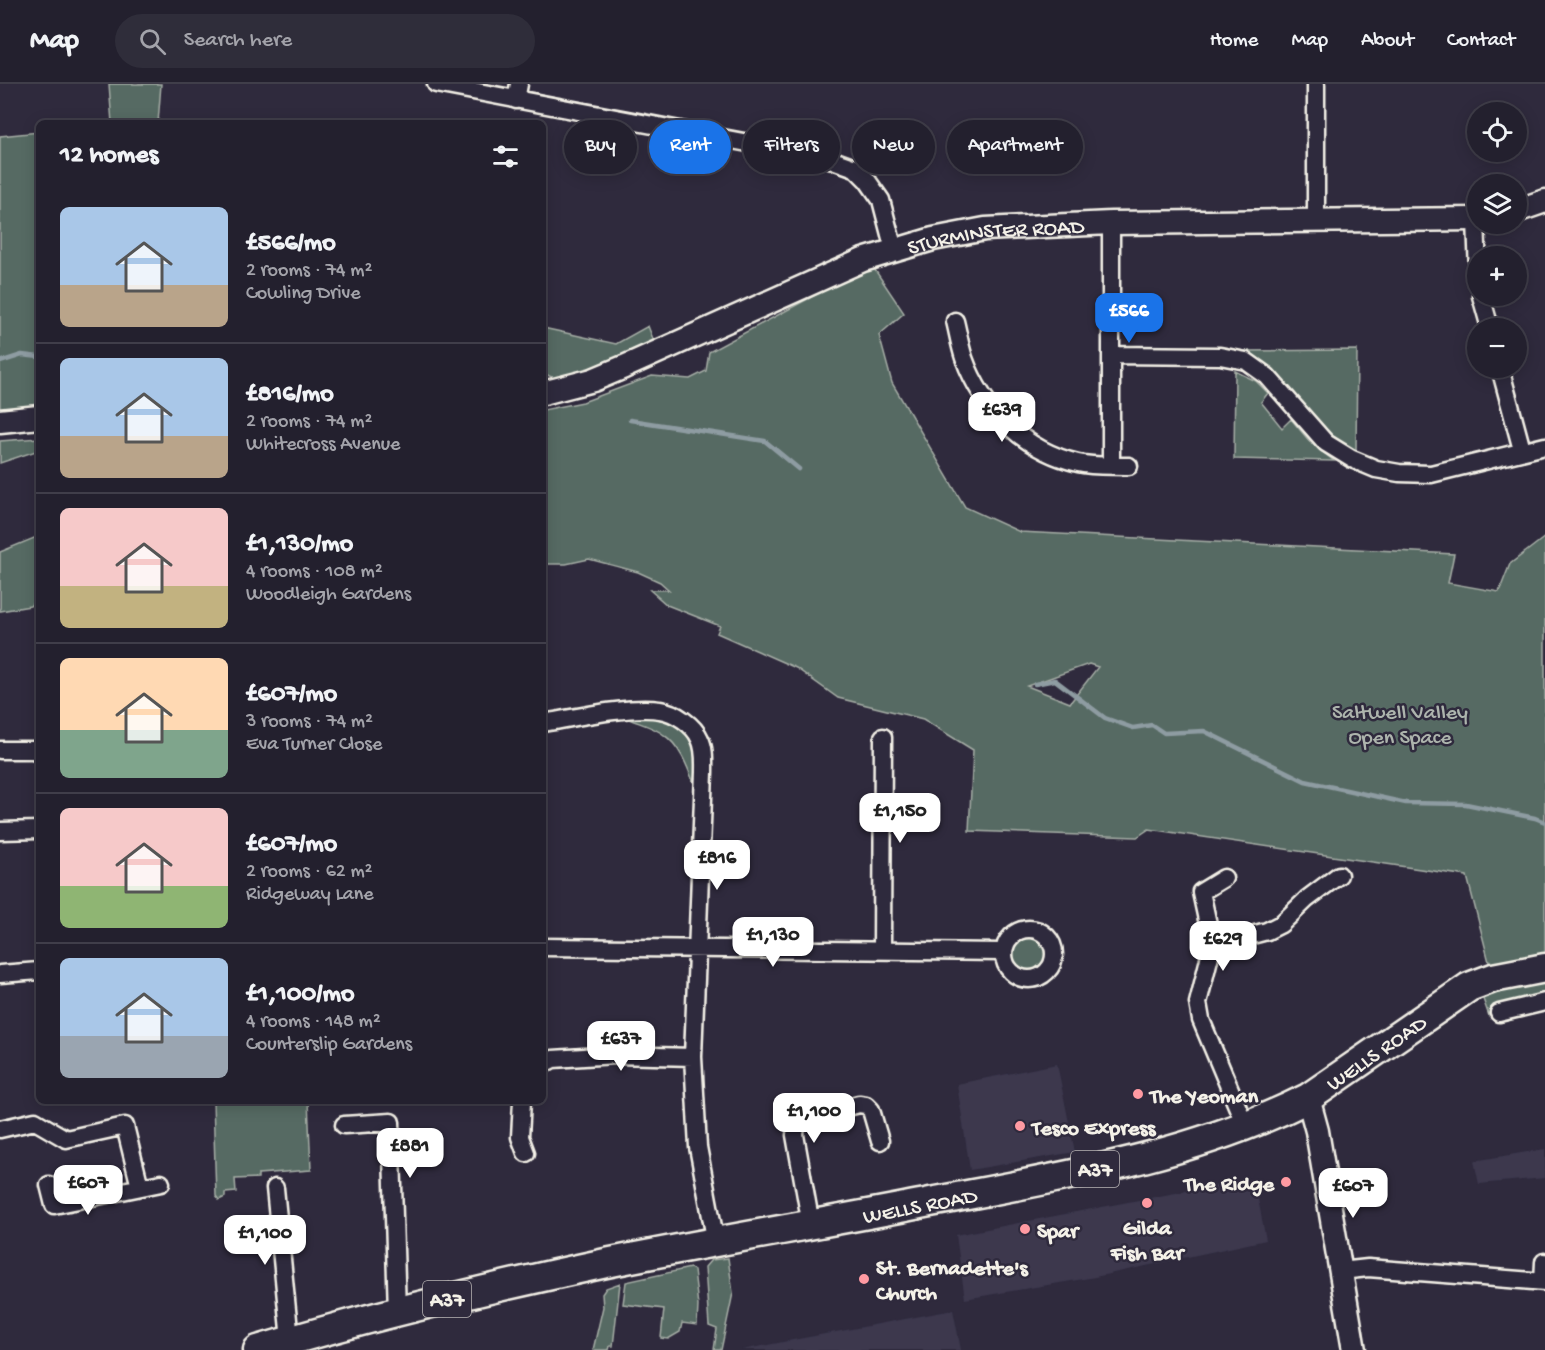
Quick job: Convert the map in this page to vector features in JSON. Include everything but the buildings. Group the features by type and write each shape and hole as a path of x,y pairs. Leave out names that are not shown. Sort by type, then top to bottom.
{"highway":[{"name":"WELLS ROAD","path":"258,1350 397,1311 592,1266 1145,1159 1245,1125 1308,1098 1469,987 1492,978 1545,968"}],"street":[{"path":"436,84 517,92 830,159 855,168 881,200 894,250"},
{"path":"1316,84 1316,221"},
{"name":"STURMINSTER ROAD","path":"546,392 592,380 624,367 863,260 933,239 985,229 1111,223 1467,219"},
{"path":"1111,223 1112,465"},
{"path":"955,321 964,357 979,391 1002,420 1026,441 1053,456 1081,464 1129,466"},
{"path":"1111,355 1220,356 1246,361 1267,376 1326,443 1376,470 1431,474 1545,446"},
{"path":"1503,378 1522,450"},
{"path":"0,421 36,417"},
{"path":"546,723 617,712 660,710 673,714 687,723 700,738 704,753 704,772 693,1057 698,1148 716,1243"},
{"path":"882,951 883,737"},
{"path":"0,750 36,751"},
{"path":"0,831 36,830"},
{"path":"1211,951 1229,941 1267,931 1281,924 1307,899 1339,875"},
{"path":"1224,878 1200,892 1209,928 1211,951 1198,1002 1201,1020 1245,1125"},
{"path":"546,947 1004,952"},
{"path":"0,974 36,971"},
{"path":"1499,1013 1545,1002"},
{"path":"546,1062 553,1059 615,1055 693,1057"},
{"path":"1308,1098 1317,1131 1354,1350"},
{"path":"522,1104 520,1137 526,1153"},
{"path":"811,1225 795,1136 796,1125 806,1118 860,1104 866,1105 871,1110 880,1141"},
{"path":"0,1129 35,1121 66,1139 125,1126 140,1188"},
{"path":"344,1125 391,1122 397,1311"},
{"path":"49,1185 54,1205 161,1183"},
{"path":"275,1188 290,1341"},
{"path":"1341,1271 1368,1268 1544,1282 1545,1262"}],"shaded area":[{"path":"1057,1064 1075,1152 970,1170 957,1084"},
{"path":"1545,1149 1545,1178 1479,1184 1474,1161"},
{"path":"1254,1178 1266,1240 1095,1277 965,1299 956,1235"},
{"path":"953,1310 961,1350 742,1350 793,1340"}],"green space":[{"path":"109,84 161,84 158,120 112,120"},
{"path":"36,132 36,411 0,414 0,136"},
{"name":"Saltwell Valley Open Space","path":"873,267 904,313 879,335 892,383 965,507 1020,532 1454,554 1448,583 1499,592 1510,564 1545,537 1545,957 1490,966 1467,876 1149,829 1137,837 969,831 973,750 923,719 838,698 796,668 717,633 720,626 667,605 650,590 669,590 660,582 638,572 589,559 566,564 546,564 546,409 583,402 652,376 690,379 706,371 709,352 830,287","holes":["1089,664 1098,667 1070,703 1027,686"]},
{"path":"648,326 655,344 606,364 556,379 546,374 546,329 616,344"},
{"path":"1357,350 1356,451 1325,429 1277,375 1253,358 1238,351"},
{"path":"1235,371 1256,381 1268,393 1261,402 1282,428 1291,419 1311,443 1334,461 1234,459"},
{"path":"36,438 36,451 0,463 0,441"},
{"path":"36,537 36,600 30,606 0,611 0,552"},
{"path":"647,717 677,724 691,738 696,760 696,789 684,759 670,740 656,730 629,719"},
{"path":"1028,935 1041,941 1047,954 1041,967 1028,973 1015,967 1009,954 1015,941"},
{"path":"1545,980 1545,996 1494,1011 1489,1016 1482,996"},
{"path":"213,1104 308,1104 311,1170 258,1174 258,1178 235,1179 236,1192 225,1193 225,1197 219,1200 216,1196"},
{"path":"728,1258 733,1293 721,1350 714,1350 717,1329 709,1326 705,1267 711,1260"},
{"path":"690,1268 694,1270 698,1306 697,1325 682,1323 680,1332 668,1339 661,1338 664,1309 623,1304 626,1282"},
{"path":"620,1283 613,1346 610,1346 609,1350 593,1350 603,1307 602,1294 606,1288"}],"waterway":[{"path":"0,362 22,355 36,357"},
{"path":"630,420 765,441 799,469"},
{"path":"1035,684 1055,680 1105,718 1133,728 1152,725 1164,733 1204,731 1305,781 1406,803 1466,804 1545,822"}],"place":[{"name":"The Yeoman","path":"1138,1094"},
{"name":"Tesco Express","path":"1020,1126"},
{"name":"The Ridge","path":"1286,1182"},
{"name":"Gilda Fish Bar","path":"1147,1203"},
{"name":"Spar","path":"1025,1229"},
{"name":"St. Bernadette's Church","path":"864,1279"}]}
